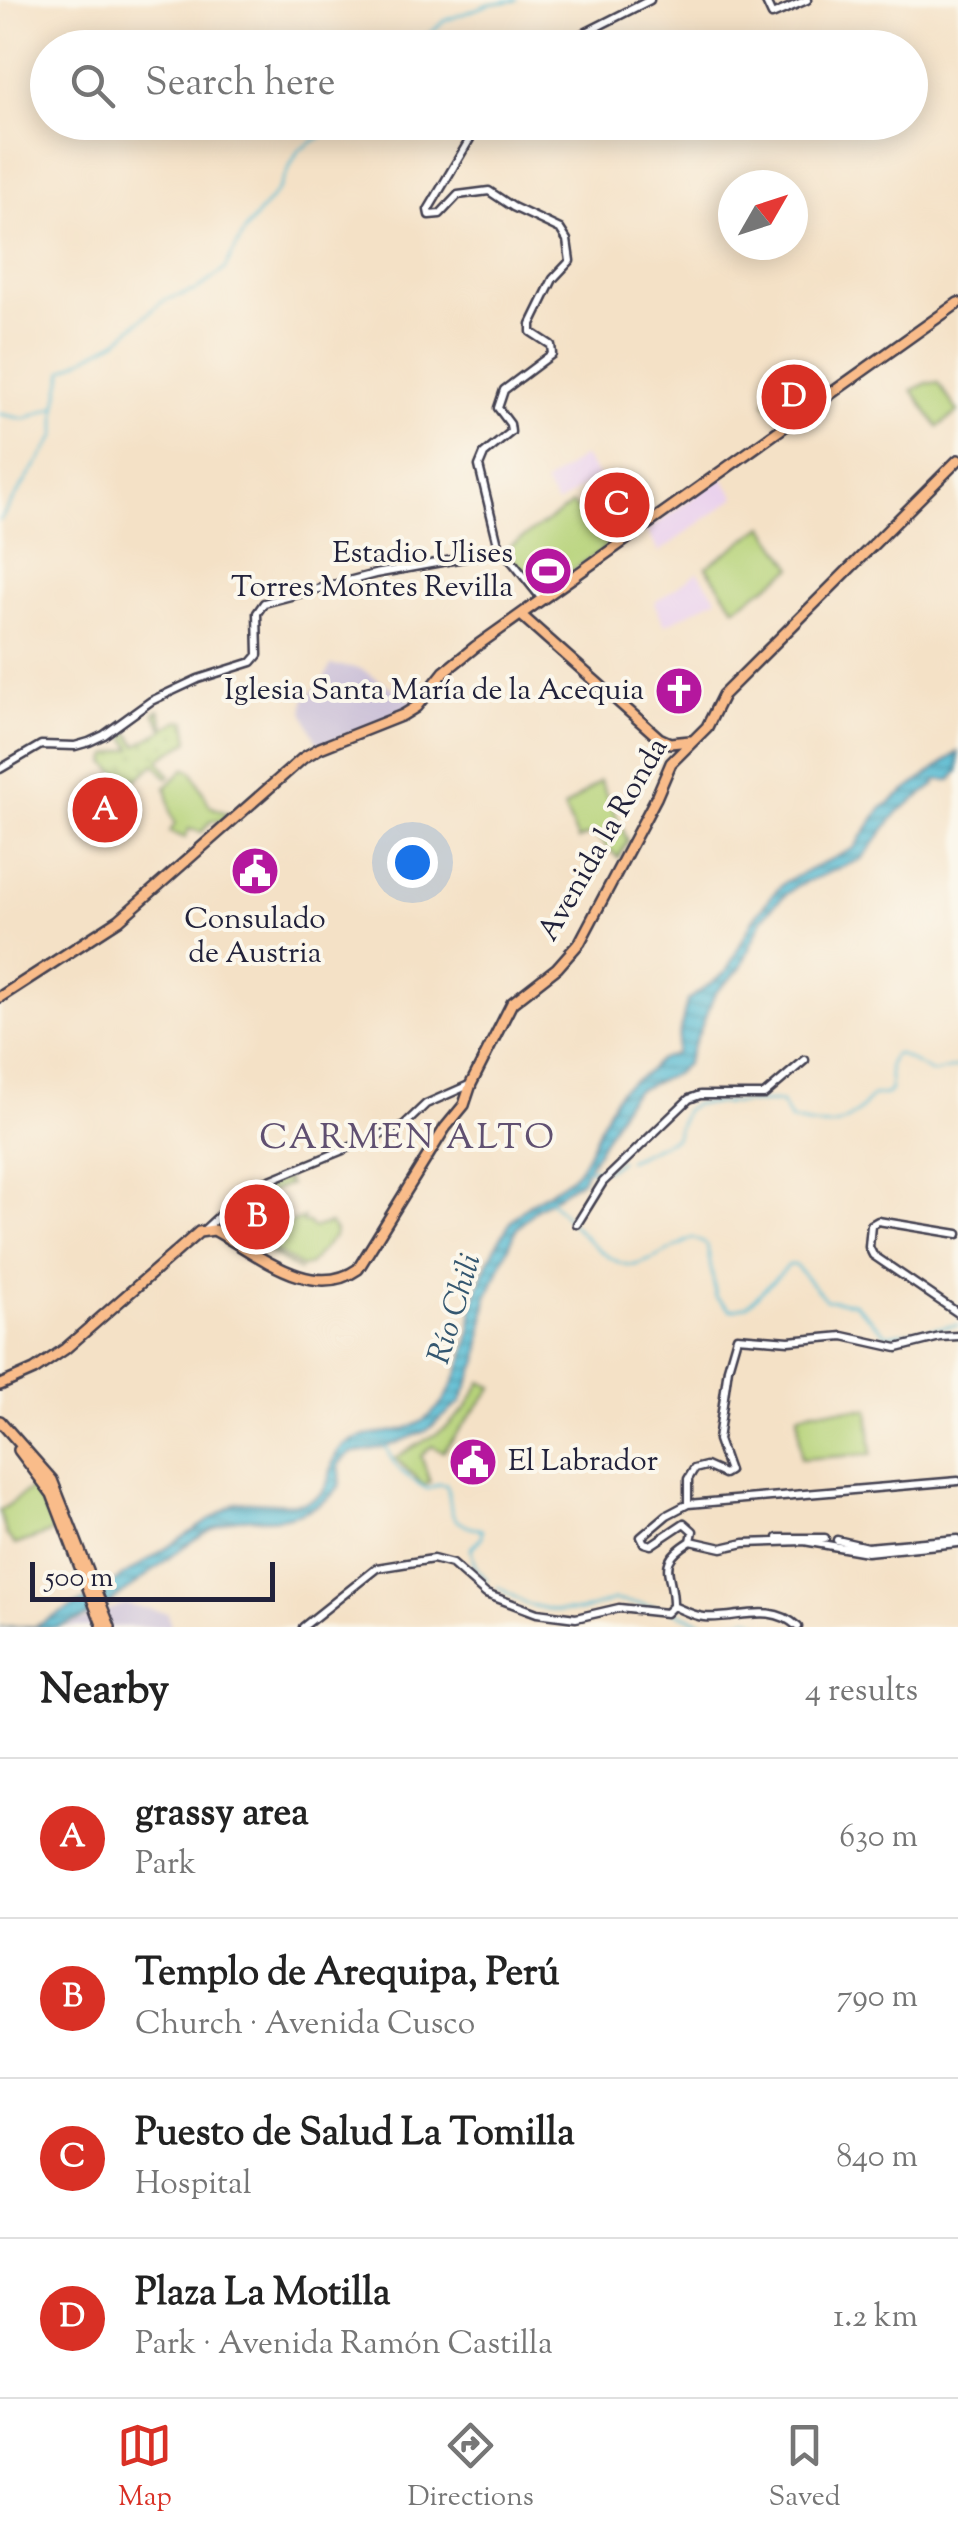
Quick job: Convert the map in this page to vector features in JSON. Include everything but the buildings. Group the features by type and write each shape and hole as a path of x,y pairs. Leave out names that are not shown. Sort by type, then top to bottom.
{"main road":[{"path":"0,997 120,920 303,758 416,707 454,664 958,303"},
{"name":"Avenida la Ronda","path":"211,1226 308,1280 327,1282 350,1275 365,1261 405,1190 464,1105 463,1093 512,1002 557,968 585,935 671,763 685,744 707,727 723,695 958,463"},
{"path":"521,615 658,738 685,744"},
{"path":"3,1385 66,1349 164,1260 211,1226"},
{"path":"0,1425 36,1464 52,1494 107,1627"}],"street":[{"path":"591,30 650,0"},
{"path":"765,0 772,16 807,0"},
{"path":"469,140 429,215 440,214 458,195 488,191 558,228 567,240 570,258 554,279 531,324 532,333 552,347 552,356 501,394 498,408 511,432 482,458 480,474 500,547 542,600"},
{"path":"0,770 41,745 75,746 88,742 150,701 198,678 252,662 258,655 257,613 264,603 375,574 497,552 500,547"},
{"path":"577,1224 603,1182 689,1099 764,1095 805,1060"},
{"path":"211,1226 248,1188 404,1126 426,1104 463,1093"},
{"path":"958,1234 878,1221 871,1225 868,1244 873,1255 958,1313"},
{"path":"688,1504 688,1478 694,1469 706,1466 724,1474 729,1471 718,1440 728,1368 737,1337 789,1342 843,1336 896,1348 958,1336"},
{"path":"670,1610 668,1562 691,1541 693,1530 684,1523 651,1545 641,1537 667,1515 688,1504 958,1481"},
{"path":"691,1541 722,1548 804,1540 867,1552 958,1541"},
{"path":"303,1627 370,1572 398,1562 441,1560 452,1564 481,1591 527,1611 567,1618 619,1608 670,1610 706,1618 763,1612 790,1620 798,1627"}],"shaded area":[{"path":"583,456 599,476 557,504 544,484"},
{"path":"721,477 736,497 659,552 647,531"},
{"path":"698,572 717,598 665,625 654,603"},
{"path":"331,665 359,668 416,702 405,711 319,746 303,712 305,698 323,682"},
{"path":"125,1604 168,1613 171,1627 65,1627"}],"green space":[{"path":"806,372 821,393 781,422 765,401"},
{"path":"938,383 958,412 938,427 912,390"},
{"name":"Estadio Ulises Torres Montes Revilla","path":"573,504 608,546 539,593 506,549"},
{"path":"764,526 793,568 735,608 706,567"},
{"path":"159,710 165,728 186,721 189,741 159,760 170,775 167,778 155,764 135,781 122,778 115,793 110,788 121,777 106,763 109,755 132,748 122,732 127,729 137,745 164,730 154,713"},
{"path":"185,768 192,771 210,806 228,814 223,820 211,821 202,832 189,829 185,838 170,832 175,823 166,787"},
{"path":"600,781 628,841 618,858 593,833 578,840 564,808"},
{"path":"289,1177 285,1180 290,1184 264,1194 265,1187 247,1195 257,1196 259,1202 248,1203 239,1219 242,1227 259,1232 267,1225 269,1236 280,1232 277,1228 303,1218 302,1223 313,1228 330,1224 334,1236 309,1265 301,1267 271,1251 300,1271 220,1224 221,1218 248,1194"},
{"path":"481,1382 493,1387 443,1452 432,1446 421,1456 430,1481 424,1486 395,1458 446,1428 466,1408"},
{"path":"868,1409 872,1454 801,1459 798,1415 813,1410"},
{"path":"33,1487 55,1531 15,1545 6,1534 0,1511"}],"water":[{"path":"958,752 958,771 951,780 936,780 935,785 898,812 862,859 796,886 775,904 763,918 740,969 715,993 686,1064 675,1074 637,1090 625,1103 581,1180 536,1209 517,1228 487,1297 478,1361 460,1403 426,1431 386,1447 351,1453 339,1463 338,1489 311,1508 283,1517 237,1519 210,1530 101,1609 78,1620 54,1627 0,1627 36,1626 89,1598 236,1503 311,1500 327,1484 335,1457 346,1444 414,1425 432,1413 457,1374 468,1342 478,1287 511,1222 577,1171 620,1091 659,1060 675,1054 687,1001 726,972 753,920 772,895 785,882 854,848 881,809"}],"waterway":[{"path":"433,30 444,21 489,4 517,0"},
{"path":"0,520 56,435 56,409 64,370 118,340 164,300 197,290 224,270 246,229 278,190 298,151 316,140"},
{"path":"0,414 25,419 55,407"},
{"path":"628,1160 675,1138 685,1110 695,1104 780,1102 791,1120 828,1126 846,1121 872,1096 891,1090 889,1065 894,1055 899,1054 933,1073 958,1067"},
{"path":"587,1169 608,1169 620,1160"},
{"path":"549,1199 600,1251 624,1264 650,1260 693,1238 707,1245 716,1297 731,1310 747,1306 789,1265 795,1265 826,1300 854,1303 887,1335 958,1325"},
{"path":"386,1447 397,1467 420,1485 427,1489 447,1485 453,1516 482,1530 481,1538 471,1548 475,1566 487,1580"},
{"path":"498,1587 526,1604 557,1611 580,1611 614,1600 658,1607"},
{"path":"672,1611 709,1625 750,1618 765,1627"}],"place":[{"name":"Plaza La Motilla","path":"794,397"},
{"name":"Puesto de Salud La Tomilla","path":"617,505"},
{"name":"Estadio Ulises Torres Montes Revilla","path":"548,571"},
{"name":"Iglesia Santa María de la Acequia","path":"679,691"},
{"name":"grassy area","path":"105,810"},
{"name":"Consulado de Austria","path":"255,871"},
{"name":"Templo de Arequipa, Perú","path":"257,1217"},
{"name":"El Labrador","path":"473,1462"}],"district":[{"name":"CARMEN ALTO","path":"408,1139"}],"water label":[{"name":"Río Chili","path":"456,1309"}]}
